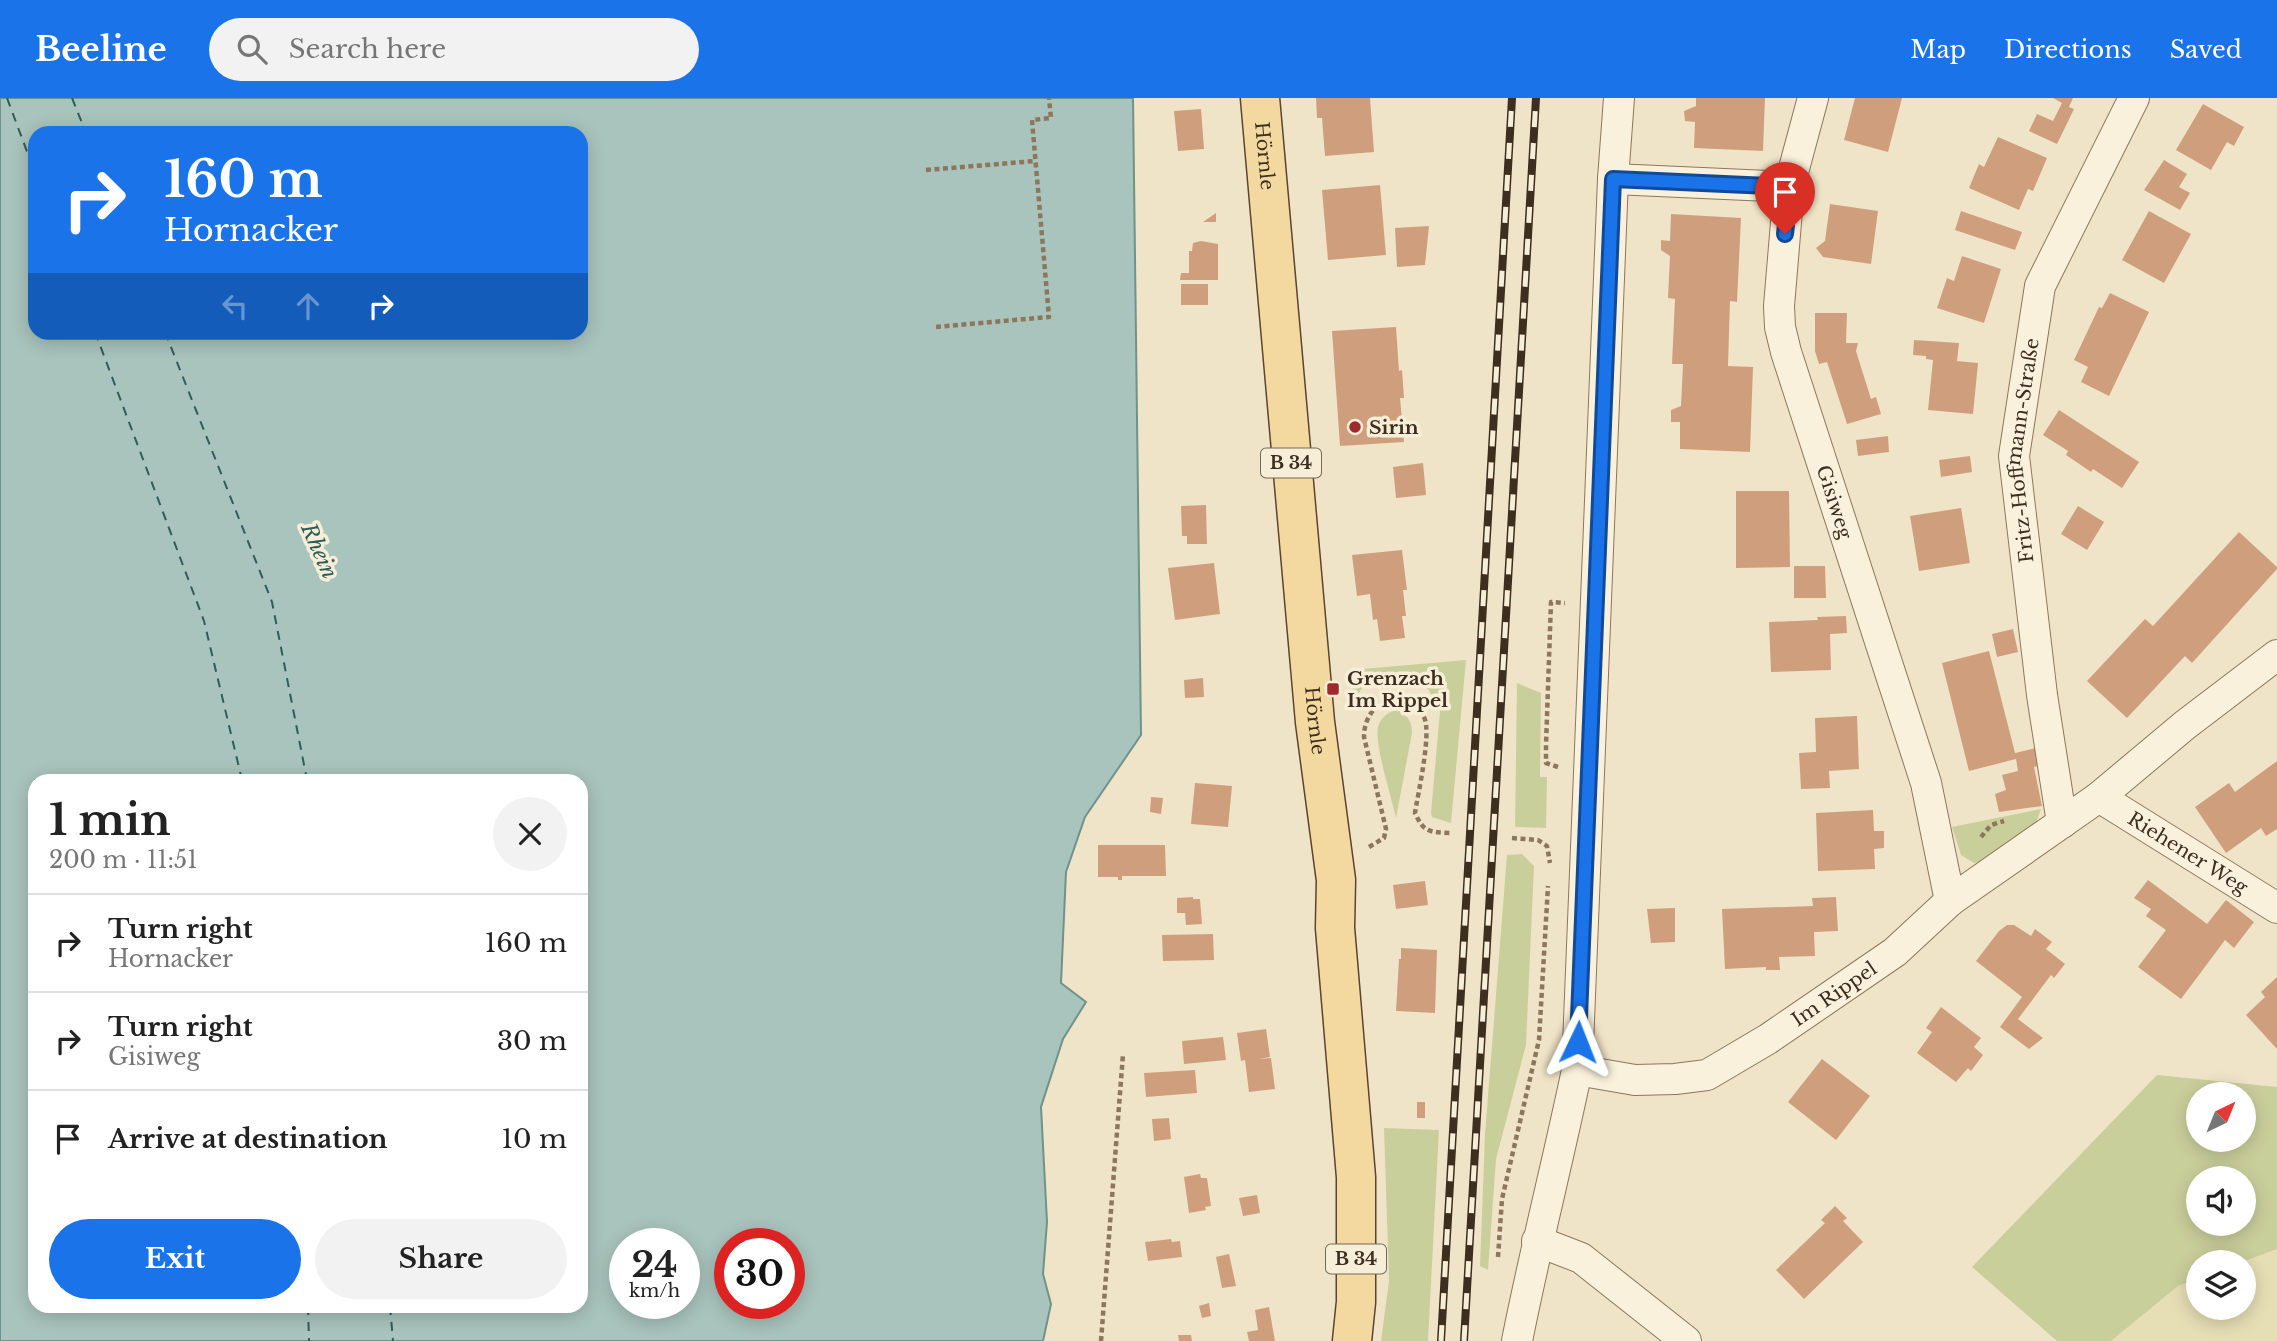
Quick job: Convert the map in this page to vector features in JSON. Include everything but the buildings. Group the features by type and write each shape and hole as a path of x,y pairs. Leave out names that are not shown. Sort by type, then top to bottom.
{"main road":[{"name":"Hörnle","path":"1260,98 1315,722 1336,880 1335,928 1356,1177 1356,1302 1352,1341"}],"street":[{"path":"1517,1341 1537,1241 1556,1175 1577,1070 1613,179 1619,98"},
{"name":"Gisiweg","path":"1814,98 1790,187 1779,306 1780,327 1926,783 1950,901"},
{"name":"Fritz-Hoffmann-Straße","path":"2062,823 2042,695 2014,456 2040,286 2134,98"},
{"path":"1613,179 1790,187"},
{"name":"Im Rippel","path":"1577,1070 1635,1080 1675,1079 1707,1074 1768,1039 1895,952 1950,901 2099,797 2185,724 2277,655"},
{"name":"Riehener Weg","path":"2099,797 2277,908"},
{"path":"1537,1241 1581,1258 1686,1341"}],"path":[{"path":"936,327 1049,317 1031,120 1051,118 1049,98"},
{"path":"926,170 1035,161"},
{"path":"1559,767 1546,764 1545,745 1552,602 1596,605"},
{"path":"1330,827 1362,825 1365,849 1384,838 1386,828 1364,737 1364,724 1369,712 1379,703 1392,698 1405,699 1416,706 1424,717 1427,733 1415,813 1420,825 1431,832 1450,833"},
{"path":"1512,838 1538,840 1547,846 1550,860 1539,1040 1502,1199 1498,1258 1501,1269 1530,1279"},
{"path":"1101,1341 1123,1054"}],"shaded area":[{"path":"2277,1249 2277,1341 2111,1341 2178,1286 2186,1283 2186,1320 2256,1320 2256,1257"}],"green space":[{"path":"1466,660 1451,823 1432,817 1431,813 1440,711 1428,689 1402,675 1367,681 1354,700 1351,670"},
{"path":"1517,683 1541,693 1540,777 1547,777 1546,828 1515,827"},
{"path":"1397,710 1409,719 1412,733 1396,818 1377,735 1383,718"},
{"path":"2041,809 2035,826 1985,862 1974,863 1961,855 1952,827"},
{"path":"1522,854 1534,866 1526,1045 1496,1159 1488,1270 1480,1266 1485,1134 1507,855"},
{"path":"2157,1075 2227,1082 2186,1082 2186,1152 2256,1152 2256,1085 2277,1087 2277,1249 2256,1257 2256,1250 2186,1250 2186,1283 2178,1286 2111,1341 2057,1341 1972,1267"},
{"path":"1384,1128 1439,1130 1428,1341 1381,1341 1389,1281"}],"water":[{"name":"Rhein","path":"0,98 1133,98 1141,735 1085,817 1066,872 1061,983 1086,1002 1063,1039 1041,1107 1047,1222 1043,1274 1051,1304 1043,1341 0,1341"}],"ferry route":[{"path":"7,98 28,154"},
{"path":"72,98 83,126"},
{"path":"98,340 204,621 241,774"},
{"path":"168,340 272,602 306,774"},
{"path":"308,1313 309,1341"},
{"path":"391,1313 393,1341"}],"railway":[{"path":"1441,1341 1512,98"},
{"path":"1464,1341 1536,98"}],"place":[{"name":"Sirin","path":"1355,427"},
{"name":"Grenzach Im Rippel","path":"1333,689"}],"route":[{"path":"1578,1042 1613,179 1790,187 1785,234"}]}
